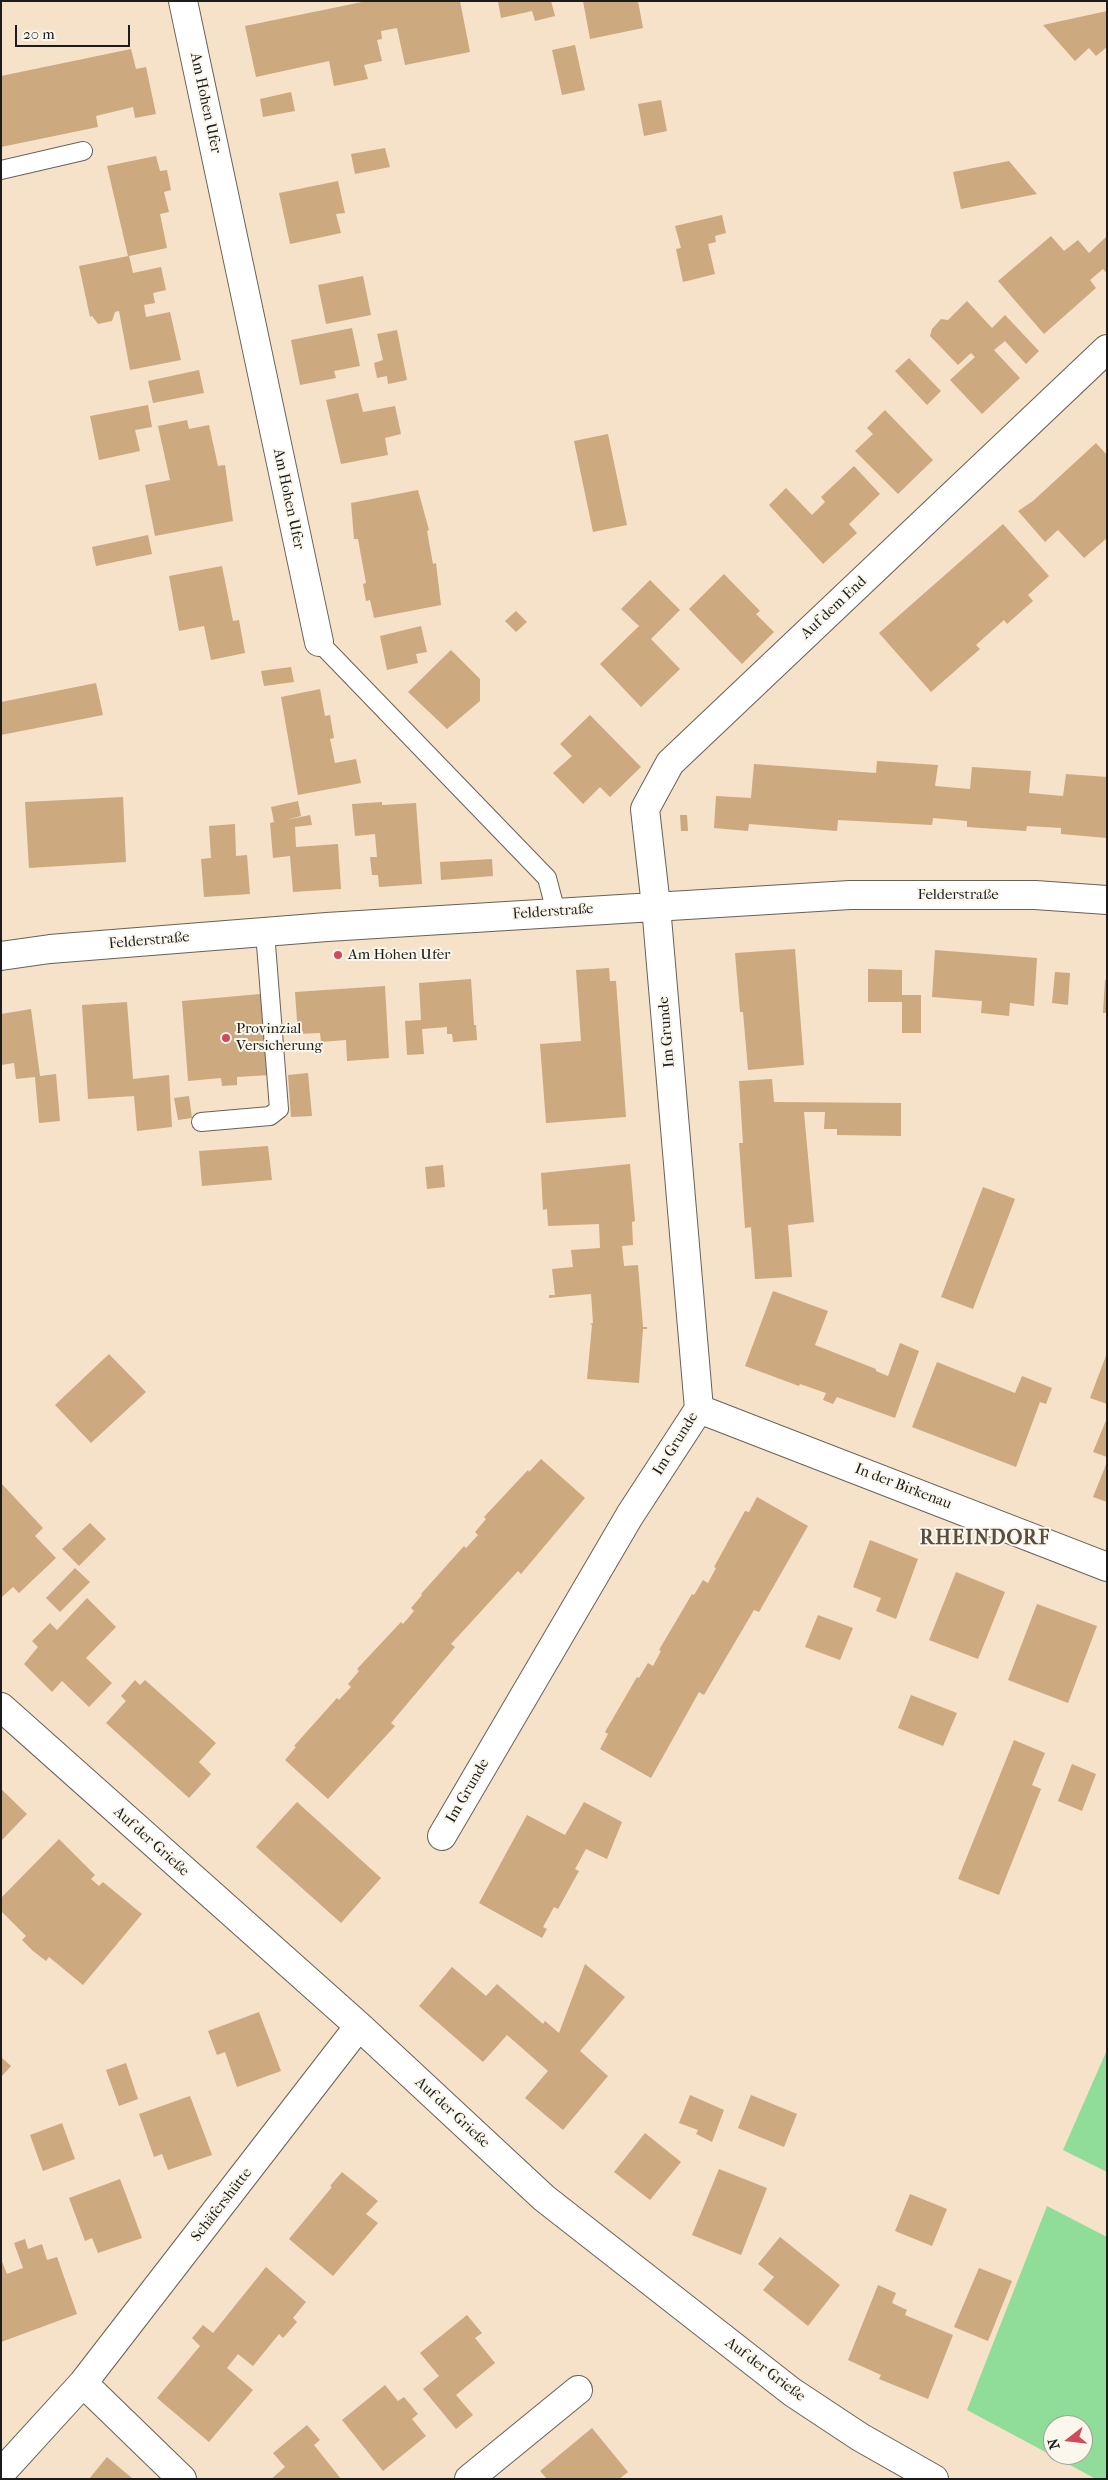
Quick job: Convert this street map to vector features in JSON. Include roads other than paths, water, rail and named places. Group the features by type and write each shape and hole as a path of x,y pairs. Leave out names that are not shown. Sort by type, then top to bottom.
{"street":[{"name":"Am Hohen Ufer","path":"183,1 319,642"},
{"name":"Auf dem End","path":"656,906 645,809 670,764 1107,349"},
{"name":"Felderstraße","path":"1,956 50,949 265,932 556,912 850,895 1035,895 1107,900"},
{"name":"Im Grunde","path":"442,1836 630,1515 699,1409 656,906"},
{"name":"In der Birkenau","path":"699,1409 1107,1567"},
{"name":"Auf der Grieße","path":"1,1707 359,2026 544,2198 792,2392 860,2437 934,2479"},
{"name":"Schäfershütte","path":"1,2473 83,2383 359,2026"},
{"path":"83,2383 182,2479"},
{"path":"469,2479 578,2390"}],"lane":[{"path":"1,170 83,151"},
{"name":"Am Hohen Ufer","path":"319,642 547,878 556,912"},
{"path":"202,1122 270,1116 279,1109 265,932"}],"place":[{"name":"Am Hohen Ufer","path":"338,955"},
{"name":"Provinzial Versicherung","path":"226,1038"}],"district":[{"name":"RHEINDORF","path":"985,1539"}]}
